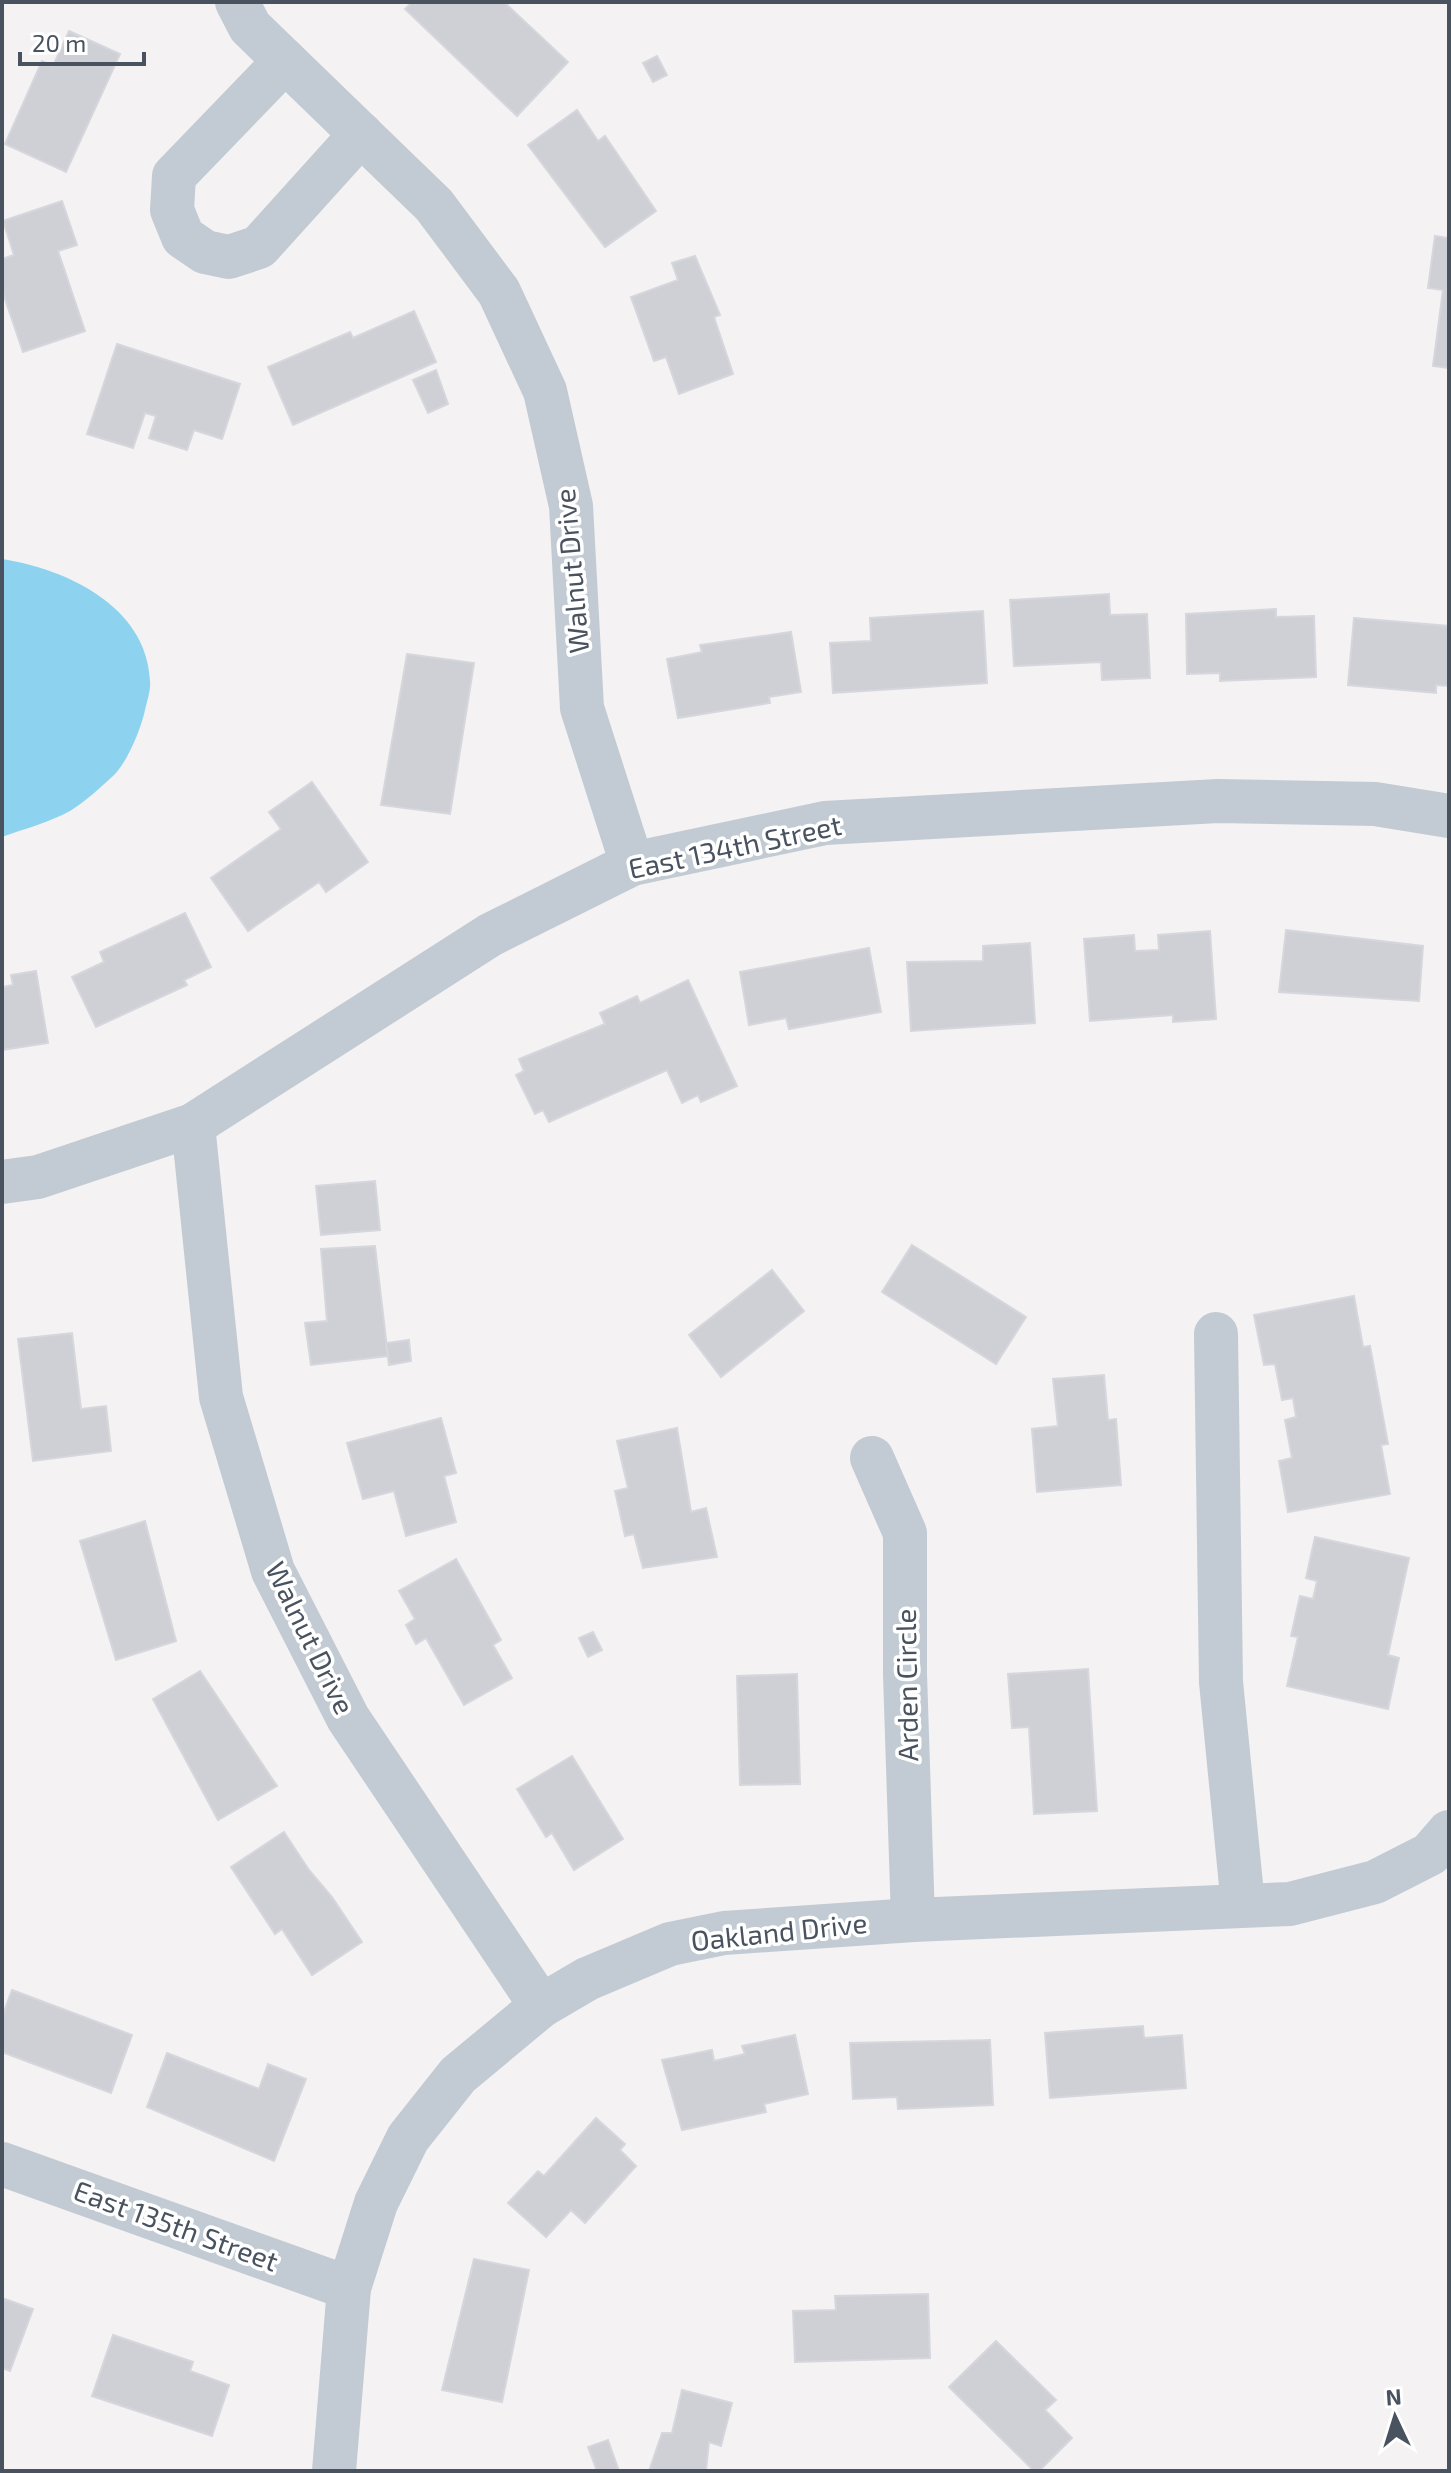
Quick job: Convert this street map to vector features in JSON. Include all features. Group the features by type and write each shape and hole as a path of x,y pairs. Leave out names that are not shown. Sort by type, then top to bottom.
{"street":[{"name":"Walnut Drive","path":"237,2 250,27 434,205 499,292 545,391 571,506 582,708 632,864"},
{"path":"285,61 174,176 172,210 183,237 205,252 229,257 259,247 361,134"},
{"name":"East 134th Street","path":"2,1182 38,1177 193,1125 490,935 632,864 825,823 1218,801 1375,804 1449,816"},
{"name":"Walnut Drive","path":"193,1125 221,1397 273,1571 348,1718 541,2006"},
{"path":"1216,1334 1221,1682 1243,1905"},
{"name":"Arden Circle","path":"872,1458 905,1533 905,1674 913,1920"},
{"name":"Oakland Drive","path":"334,2471 349,2288 376,2203 408,2138 458,2075 541,2006 587,1979 670,1944 724,1933 913,1920 1290,1904 1375,1882 1430,1854 1449,1832"},
{"name":"East 135th Street","path":"2,2164 349,2288"}],"water":[{"path":"2,559 27,564 76,582 119,612 135,632 145,655 150,684 137,736 113,776 70,811 2,837"}],"building":[{"path":"412,2 504,2 568,62 517,116 405,9"},
{"path":"69,31 120,54 66,172 5,144 42,61 53,66"},
{"path":"657,56 667,75 653,82 643,63"},
{"path":"577,110 598,141 605,136 656,211 605,247 528,145"},
{"path":"62,201 77,245 58,251 85,331 23,352 2,290 2,259 14,255 3,221"},
{"path":"1435,236 1449,238 1449,368 1433,366 1443,290 1428,288"},
{"path":"695,256 720,315 714,317 733,374 679,394 666,357 654,361 631,297 678,280 672,263"},
{"path":"414,311 436,362 293,425 268,367 350,332 353,338"},
{"path":"117,344 240,384 222,439 194,430 187,450 149,438 156,416 145,413 133,448 87,434"},
{"path":"436,370 448,404 428,413 413,380"},
{"path":"1109,594 1110,615 1147,614 1150,678 1102,680 1101,662 1014,666 1010,600"},
{"path":"1276,609 1276,617 1314,616 1316,677 1220,681 1220,673 1187,674 1186,614"},
{"path":"983,611 987,683 833,693 830,643 871,641 870,618"},
{"path":"1354,618 1449,626 1449,686 1436,685 1436,693 1348,685"},
{"path":"791,632 801,692 769,697 770,703 678,718 667,659 702,652 700,645"},
{"path":"407,654 474,663 450,814 381,805"},
{"path":"312,782 368,862 326,892 319,882 248,931 211,878 281,829 269,812"},
{"path":"185,913 211,967 184,980 187,985 96,1027 72,977 104,962 100,952"},
{"path":"1286,930 1423,946 1419,1001 1279,992"},
{"path":"1210,931 1216,1019 1173,1022 1173,1015 1090,1021 1084,939 1134,935 1135,951 1159,950 1158,935"},
{"path":"1030,943 1035,1023 911,1031 907,962 983,961 983,946"},
{"path":"869,948 881,1012 789,1029 786,1018 749,1025 740,972"},
{"path":"36,971 48,1043 2,1050 2,987 13,985 11,975"},
{"path":"688,980 737,1086 701,1102 698,1095 682,1103 667,1070 549,1122 543,1110 535,1114 516,1075 524,1071 519,1059 605,1024 600,1013 637,996 640,1003"},
{"path":"375,1181 380,1230 321,1235 316,1186"},
{"path":"912,1245 1026,1317 996,1364 882,1292"},
{"path":"375,1246 388,1356 311,1365 305,1323 327,1321 321,1249"},
{"path":"772,1270 804,1311 721,1377 689,1335"},
{"path":"1354,1296 1363,1347 1370,1346 1388,1444 1381,1445 1390,1494 1288,1512 1279,1461 1292,1458 1285,1420 1296,1417 1293,1398 1282,1400 1275,1364 1264,1365 1254,1315"},
{"path":"72,1333 81,1409 106,1406 111,1451 33,1461 18,1339"},
{"path":"409,1340 411,1361 389,1365 386,1343"},
{"path":"1104,1375 1108,1420 1116,1419 1121,1485 1037,1492 1032,1429 1058,1426 1053,1379"},
{"path":"441,1418 456,1473 444,1476 456,1522 406,1536 394,1491 363,1499 347,1443"},
{"path":"677,1428 691,1512 706,1508 717,1557 643,1568 634,1534 625,1536 615,1491 628,1488 617,1441"},
{"path":"145,1521 176,1641 116,1660 80,1541"},
{"path":"1315,1537 1409,1558 1388,1655 1399,1658 1388,1709 1287,1686 1298,1637 1291,1636 1300,1596 1313,1599 1317,1581 1306,1578"},
{"path":"456,1559 501,1640 493,1645 512,1678 464,1705 426,1638 416,1644 406,1625 415,1619 399,1591"},
{"path":"593,1632 602,1650 588,1657 579,1638"},
{"path":"1088,1669 1097,1811 1034,1814 1029,1727 1012,1728 1008,1674"},
{"path":"200,1671 277,1786 218,1820 153,1699"},
{"path":"797,1674 800,1784 740,1785 737,1676"},
{"path":"572,1756 623,1839 574,1870 552,1833 546,1837 517,1789"},
{"path":"284,1832 362,1942 312,1975 282,1929 275,1934 231,1867"},
{"path":"12,1990 132,2035 111,2093 2,2052 2,2017"},
{"path":"1143,2026 1144,2038 1182,2035 1186,2088 1050,2098 1045,2033"},
{"path":"795,2035 808,2094 764,2104 766,2112 682,2130 662,2060 712,2050 714,2061 745,2054 742,2046"},
{"path":"990,2040 993,2105 898,2109 897,2097 853,2099 850,2043"},
{"path":"167,2053 259,2089 268,2064 306,2079 274,2161 147,2107"},
{"path":"596,2118 625,2144 620,2150 636,2166 585,2223 571,2210 546,2237 508,2203 538,2171 544,2176"},
{"path":"474,2259 529,2270 502,2402 442,2390"},
{"path":"928,2294 930,2358 795,2362 793,2311 836,2310 835,2296"},
{"path":"2,2298 33,2309 10,2371 2,2368"},
{"path":"113,2335 193,2362 190,2371 229,2385 212,2436 92,2396"},
{"path":"996,2341 1056,2400 1045,2410 1072,2438 1039,2471 1034,2471 949,2387"},
{"path":"682,2390 732,2403 721,2446 709,2442 706,2471 649,2471 662,2433 672,2433"},
{"path":"608,2440 619,2471 597,2471 588,2447"}]}
